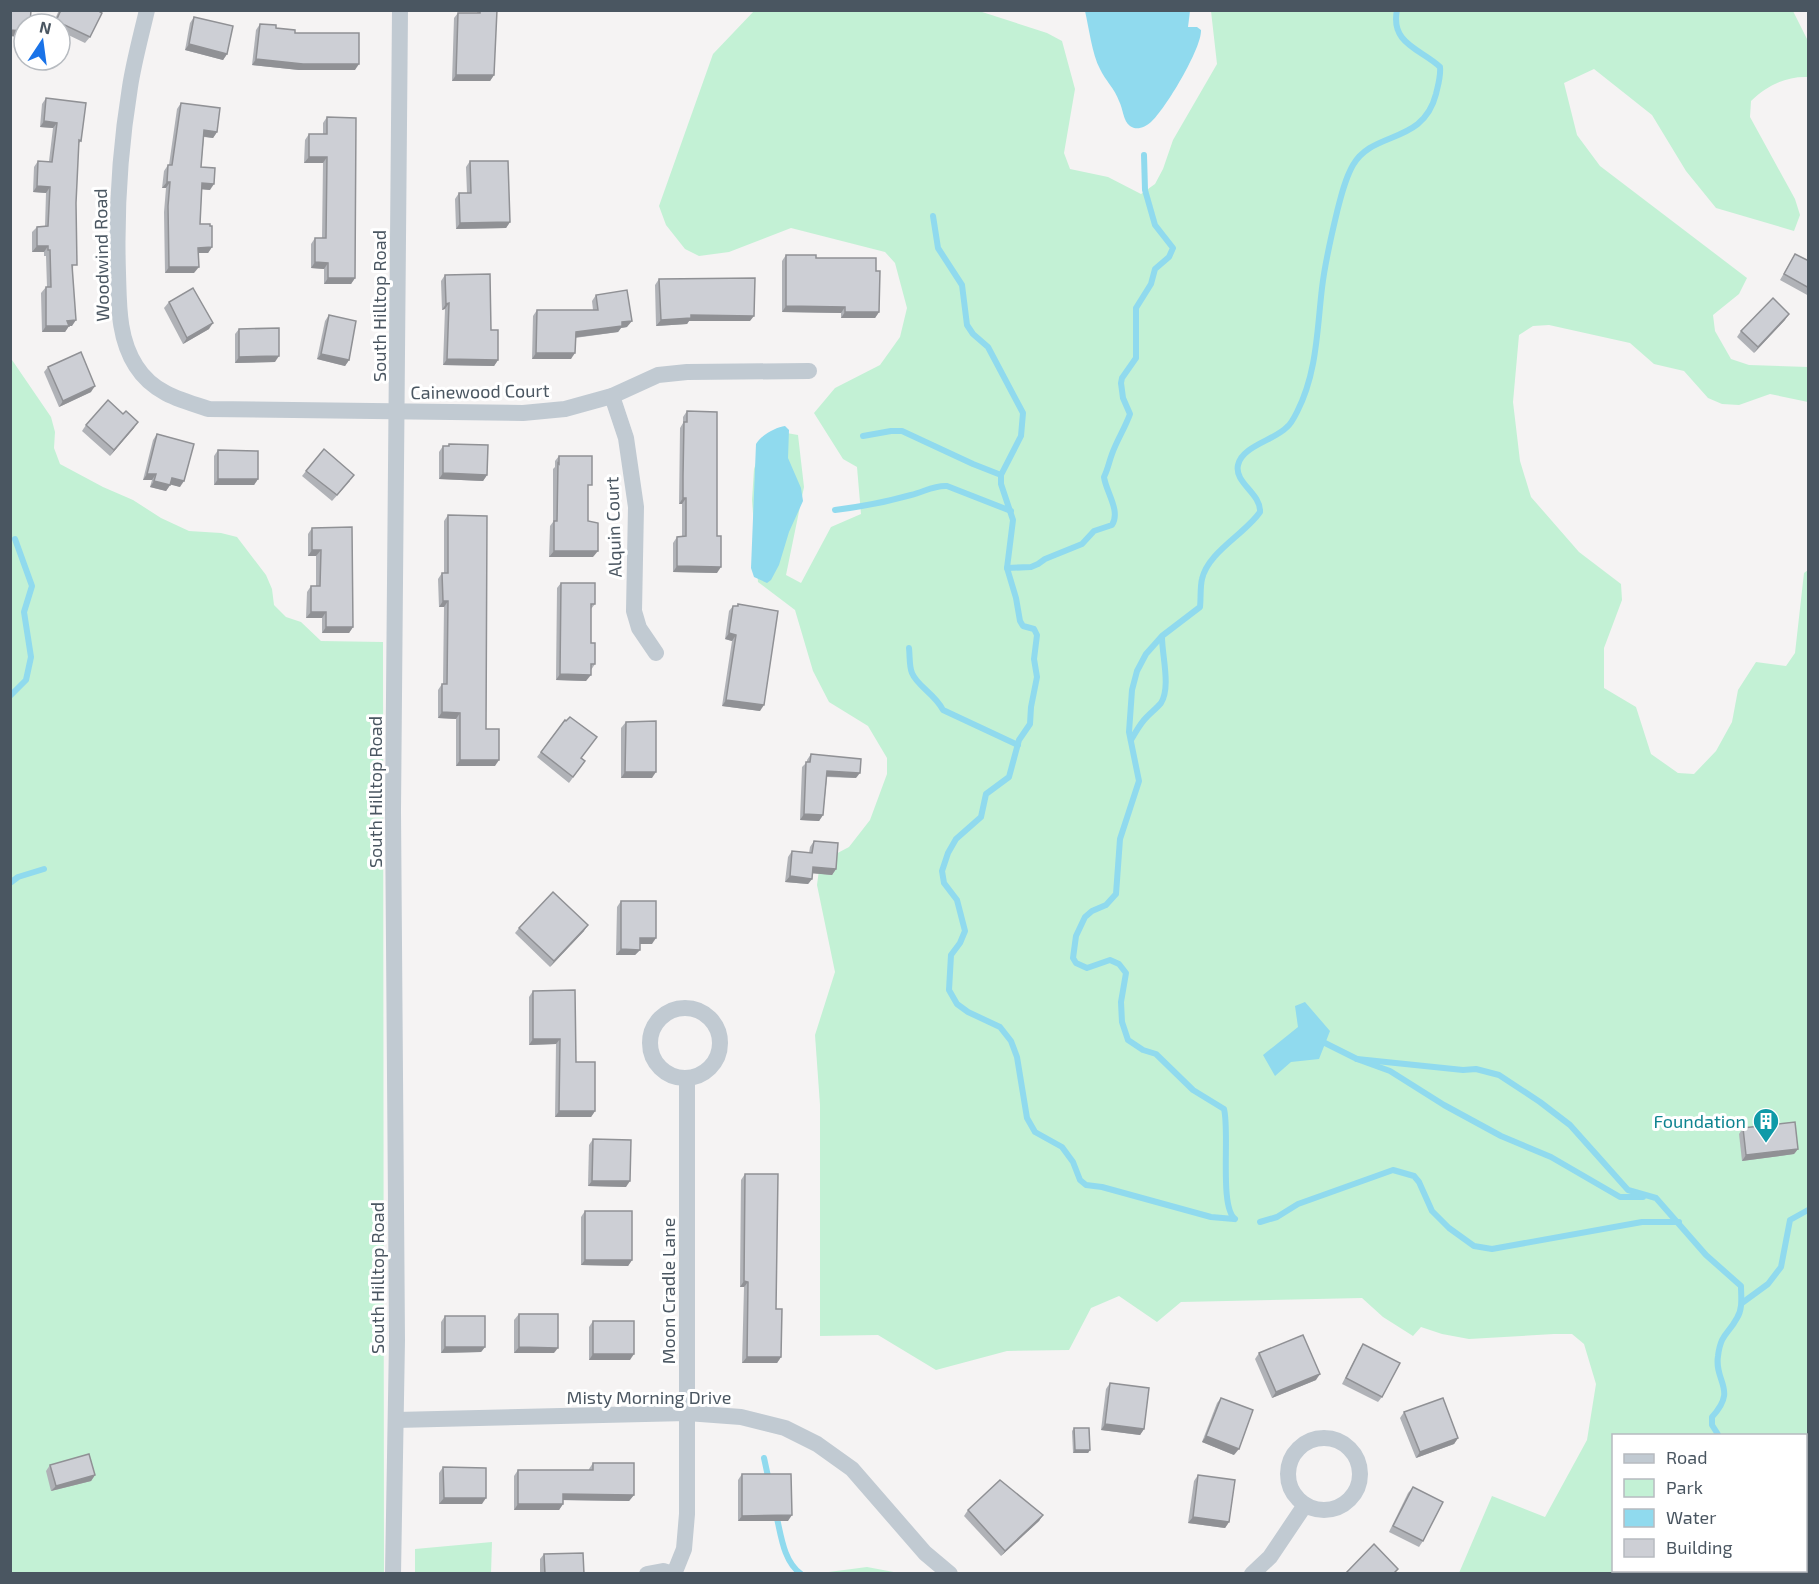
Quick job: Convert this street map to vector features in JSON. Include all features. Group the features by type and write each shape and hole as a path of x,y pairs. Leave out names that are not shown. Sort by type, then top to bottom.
{"street":[{"name":"Woodwind Road","path":"147,10 130,85 118,188 119,314 125,345 136,367 155,389 208,409 397,411"},
{"name":"South Hilltop Road","path":"393,1574 397,1340 393,811 400,10"},
{"name":"Cainewood Court","path":"397,411 524,413 566,409 612,396 658,375 687,372 809,371"},
{"name":"Alquin Court","path":"612,396 626,438 636,507 634,611 639,627 656,653"},
{"path":"683,1007 695,1008 706,1014 720,1034 720,1047 713,1064 699,1076 687,1078 665,1073 651,1056 649,1044 654,1023 672,1009 683,1007"},
{"name":"Moon Cradle Lane","path":"647,1574 663,1571 674,1574 684,1549 687,1514 687,1078"},
{"name":"Misty Morning Drive","path":"396,1420 687,1413 741,1417 785,1428 817,1444 852,1469 925,1553 950,1574"},
{"path":"1323,1438 1334,1439 1345,1444 1357,1458 1360,1467 1360,1479 1351,1498 1330,1509 1317,1509 1305,1505 1295,1495 1289,1483 1290,1461 1295,1453 1304,1444 1323,1438"},
{"path":"1252,1574 1270,1557 1305,1505"}],"green space":[{"path":"754,11 979,11 1047,33 1062,41 1075,89 1064,153 1070,169 1108,177 1141,194 1155,184 1173,140 1217,64 1211,11 1793,11 1808,41 1808,77 1785,80 1764,90 1751,101 1750,117 1795,199 1800,215 1794,231 1716,208 1686,171 1652,115 1594,69 1564,83 1577,135 1600,166 1747,278 1739,294 1713,315 1715,331 1731,359 1749,365 1808,367 1808,402 1770,394 1739,405 1722,404 1708,398 1684,371 1654,364 1630,343 1549,325 1533,326 1519,335 1513,402 1520,461 1531,497 1579,552 1621,584 1622,600 1604,648 1604,688 1636,707 1651,754 1678,773 1694,774 1716,751 1732,722 1738,690 1756,662 1786,666 1795,653 1804,573 1808,570 1808,1573 1459,1573 1492,1496 1545,1517 1587,1440 1596,1384 1584,1344 1572,1334 1469,1339 1421,1327 1413,1336 1383,1317 1362,1298 1181,1302 1157,1322 1119,1296 1091,1308 1069,1350 1007,1351 936,1370 878,1335 820,1336 820,1105 815,1035 835,972 817,885 819,870 830,857 849,847 870,820 887,774 887,758 868,726 829,702 813,671 795,610 758,582 752,500 754,469 765,437 781,432 798,435 804,487 786,575 801,583 831,527 861,514 857,467 843,459 814,413 835,388 880,365 900,337 907,308 895,263 885,252 791,228 729,252 699,256 685,249 666,225 659,206 713,54"},
{"path":"10,357 51,417 55,432 54,448 60,464 189,531 221,533 237,537 266,575 272,589 274,605 286,617 301,622 321,641 383,642 384,1573 11,1573"},
{"path":"492,1542 491,1573 415,1573 415,1549"},
{"path":"867,1567 899,1573 821,1573"}],"water":[{"path":"1085,11 1190,11 1188,27 1197,27 1201,30 1196,50 1182,78 1157,115 1141,128 1130,126 1126,121 1117,97 1097,63"},
{"path":"785,426 789,430 788,458 801,488 803,501 789,532 779,565 767,583 754,577 751,568 756,444 769,432"},
{"path":"1305,1002 1330,1031 1319,1059 1291,1062 1275,1076 1263,1055 1298,1027 1295,1006"}],"building":[{"path":"10,10 31,10 31,12 12,12 12,30 10,30"},
{"path":"61,10 97,10 102,13 90,37 72,29 72,12 60,12"},
{"path":"480,10 497,10 494,75 456,75 458,13 480,13"},
{"path":"194,17 233,26 227,54 189,44"},
{"path":"260,24 276,25 276,28 295,30 295,33 359,33 359,64 303,64 256,59"},
{"path":"46,98 86,103 81,141 79,140 76,203 77,265 72,265 76,320 67,321 69,326 46,326 46,287 51,287 50,250 48,246 37,246 37,227 48,226 50,187 37,186 38,161 52,162 57,123 44,121"},
{"path":"181,103 220,108 217,132 204,130 201,167 215,168 214,184 202,183 200,224 212,226 212,247 198,248 199,267 169,267 170,182 167,182 168,165 172,165"},
{"path":"327,117 356,118 355,278 328,278 328,263 315,262 315,238 326,238 327,157 309,157 309,134 327,134"},
{"path":"470,161 508,161 510,222 460,223 459,193 471,193"},
{"path":"1795,254 1809,261 1809,288 1784,274"},
{"path":"786,255 816,255 816,258 876,258 876,271 880,271 879,312 845,312 845,307 786,306"},
{"path":"490,274 491,330 498,330 498,360 447,359 449,303 446,304 445,275"},
{"path":"755,278 754,316 691,315 691,318 661,320 659,279"},
{"path":"193,288 213,323 187,338 169,302"},
{"path":"627,290 632,321 622,322 622,326 576,332 575,353 536,353 537,310 598,310 596,295"},
{"path":"1773,298 1789,314 1758,347 1741,331"},
{"path":"329,315 356,321 349,360 321,354"},
{"path":"279,328 279,356 239,357 239,329"},
{"path":"81,352 95,386 63,401 48,367"},
{"path":"108,400 123,414 126,411 138,422 114,450 86,425"},
{"path":"687,411 717,412 717,536 721,536 721,567 677,566 677,537 686,536 686,498 683,498 683,476 684,422 687,422"},
{"path":"157,434 194,444 184,481 172,478 170,485 154,481 156,474 147,474"},
{"path":"449,444 488,445 487,475 443,473 443,446 449,446"},
{"path":"324,449 354,475 337,495 306,471"},
{"path":"218,450 258,451 258,479 218,479"},
{"path":"559,456 592,456 592,485 588,485 588,521 598,523 598,551 554,551"},
{"path":"448,515 487,516 486,729 499,729 499,760 460,760 460,713 442,712 442,684 447,684 448,601 443,601 442,573 448,573"},
{"path":"352,527 353,627 326,627 326,612 311,612 311,586 320,586 321,550 312,550 312,528"},
{"path":"561,583 595,583 595,604 591,604 591,643 595,643 595,664 591,664 591,675 560,674"},
{"path":"738,604 778,611 764,705 726,700 736,635 729,633 733,606 738,606"},
{"path":"570,717 597,737 581,758 585,761 573,777 541,752 565,720"},
{"path":"656,721 656,772 625,772 626,722"},
{"path":"811,754 861,759 860,773 827,771 823,815 804,814 806,762 810,762"},
{"path":"814,841 838,843 836,869 813,867 812,879 790,876 792,851 812,853"},
{"path":"553,892 588,925 554,961 519,928"},
{"path":"621,901 656,901 656,938 640,938 640,950 621,949"},
{"path":"575,990 576,1062 595,1062 595,1111 559,1111 560,1039 533,1039 533,991"},
{"name":"Foundation","path":"1795,1122 1798,1149 1746,1155 1743,1128"},
{"path":"593,1139 631,1140 630,1181 592,1181"},
{"path":"745,1174 778,1174 776,1309 782,1309 781,1357 747,1357 748,1282 744,1281"},
{"path":"585,1211 632,1211 632,1260 585,1260"},
{"path":"519,1314 558,1314 558,1348 519,1347"},
{"path":"445,1316 485,1316 485,1347 445,1347"},
{"path":"593,1321 634,1321 634,1354 593,1354"},
{"path":"1303,1335 1320,1374 1276,1392 1259,1353"},
{"path":"1363,1344 1400,1363 1382,1397 1346,1378"},
{"path":"1110,1383 1149,1388 1144,1429 1105,1424"},
{"path":"1221,1398 1253,1410 1239,1449 1206,1436"},
{"path":"1443,1398 1458,1438 1420,1452 1404,1412"},
{"path":"1074,1428 1089,1428 1090,1450 1075,1450"},
{"path":"89,1454 95,1475 56,1486 50,1465"},
{"path":"593,1463 634,1463 634,1495 563,1494 563,1504 518,1504 518,1470 593,1470"},
{"path":"443,1467 486,1468 486,1498 444,1498"},
{"path":"742,1474 791,1474 792,1515 742,1516"},
{"path":"1198,1475 1235,1480 1229,1522 1193,1517"},
{"path":"1000,1480 1043,1515 1005,1551 968,1510"},
{"path":"1413,1487 1443,1502 1423,1541 1393,1526"},
{"path":"1374,1544 1398,1569 1393,1574 1345,1574"},
{"path":"583,1553 584,1574 545,1574 544,1554"}],"waterway":[{"path":"1235,1219 1230,1212 1227,1200 1224,1109 1193,1090 1156,1054 1143,1050 1128,1040 1122,1022 1121,1002 1126,973 1119,964 1110,960 1087,968 1076,963 1073,958 1076,936 1085,917 1106,905 1116,894 1120,839 1139,781 1129,732 1132,690 1137,671 1146,654 1162,636 1200,607 1201,582 1211,560 1260,512 1256,499 1240,477 1238,465 1241,458 1252,448 1282,432 1288,426 1304,397 1315,351 1328,250 1350,170 1362,154 1373,146 1409,130 1420,122 1430,110 1436,94 1440,67 1403,38 1398,31 1397,10"},
{"path":"1007,568 1031,567 1038,564 1082,544 1094,531 1112,525 1114,520 1114,508 1104,477 1130,414 1123,398 1121,383 1136,358 1136,308 1151,284 1155,269 1169,257 1173,248 1155,225 1145,190 1144,155"},
{"path":"933,216 938,248 962,285 967,325 973,334 988,347 1023,413 1021,436 1001,475 1001,484 1013,520 1007,568 1020,621 1023,626 1034,629 1037,635 1034,659 1037,677 1030,724 1019,740 1009,777 986,794 981,817 956,839 942,871 944,883 957,900 965,931 951,955 949,990 957,1004 968,1012 1000,1027 1011,1041 1017,1057 1027,1118 1035,1132 1062,1147 1073,1162 1080,1180 1086,1185 1102,1187 1211,1217 1234,1219"},
{"path":"863,436 902,431 1001,475"},
{"path":"835,510 883,502 947,486 1011,511"},
{"path":"10,696 26,680 31,657 24,612 32,586 15,539"},
{"path":"1131,740 1142,722 1161,703 1164,696 1166,680 1162,637"},
{"path":"909,648 910,667 914,678 943,710 1018,745"},
{"path":"10,883 18,877 44,869"},
{"path":"1325,1043 1357,1059 1390,1071 1444,1105 1501,1136 1551,1157 1620,1197 1643,1197"},
{"path":"1357,1059 1463,1070 1476,1069 1499,1075 1570,1125 1628,1190 1656,1198 1706,1255 1741,1286 1739,1314 1719,1348 1718,1365 1724,1392 1720,1407 1712,1417 1712,1425 1718,1434"},
{"path":"1260,1222 1277,1217 1298,1204 1393,1170 1414,1176 1432,1211 1449,1228 1474,1246 1492,1249 1642,1222 1679,1222"},
{"path":"1742,1303 1768,1284 1781,1267 1790,1220 1808,1210"},
{"path":"764,1458 769,1481"},
{"path":"776,1514 786,1555 801,1574"}],"place":[{"name":"Foundation","path":"1766,1144"}]}
